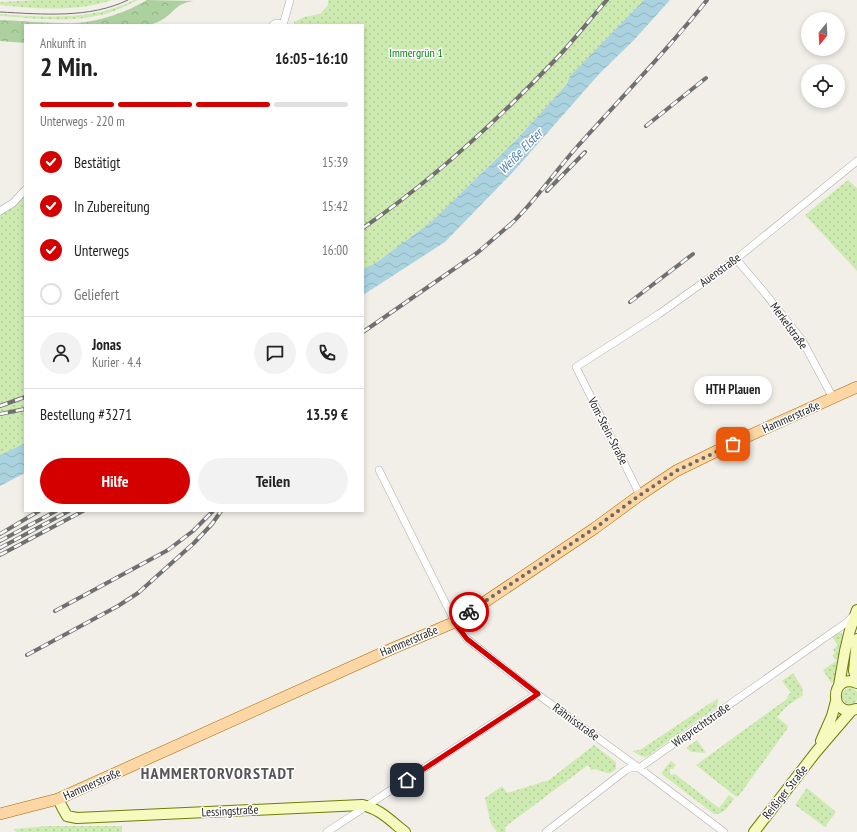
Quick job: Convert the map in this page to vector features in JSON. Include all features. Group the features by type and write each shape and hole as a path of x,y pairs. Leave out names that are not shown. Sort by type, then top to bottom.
{"main road":[{"name":"Hammerstraße","path":"0,814 58,799 454,622 595,528 640,495 683,468 857,387"}],"street":[{"path":"283,24 290,0"},
{"name":"Auenstraße","path":"576,367 659,314 736,259 857,161"},
{"path":"0,211 13,203 24,191"},
{"name":"Merkelstraße","path":"736,259 802,340 833,398"},
{"name":"Vom-Stein-Straße","path":"576,367 640,495"},
{"name":"Rähnisstraße","path":"379,470 454,622 467,639 538,694 724,832"},
{"name":"Wieprechtstraße","path":"546,832 626,770 630,768 639,768 846,623 856,612"},
{"name":"Reißiger Straße","path":"816,752 832,716 845,651 856,612"},
{"path":"839,686 848,681 857,682 854,671 857,639"},
{"path":"327,832 538,694"},
{"name":"Reißiger Straße","path":"836,701 843,709 855,710"},
{"name":"Reißiger Straße","path":"754,832 816,752 855,710"},
{"name":"Lessingstraße","path":"58,799 67,816 77,818 352,805 368,806 382,813 405,832"}],"green space":[{"path":"37,0 112,0 99,4 71,8 28,8 0,5 0,2"},
{"path":"134,0 138,0 111,12 76,19 0,16 0,14 68,16 85,14 118,7"},
{"path":"147,0 194,1 184,3 169,15 153,24 24,24 24,43 0,41 0,20 77,23 114,15"},
{"name":"Immergrün 1","path":"328,0 644,0 570,76 567,84 515,141 431,222 377,262 364,268 364,24 294,24 294,22 304,17 320,14 328,5"},
{"path":"848,180 857,188 857,271 805,215"},
{"path":"24,195 24,443 0,455 0,215 7,211"},
{"path":"840,632 842,637 838,659 836,660 832,655 835,653 833,649 838,646 832,637"},
{"path":"836,661 834,681 831,683 823,670"},
{"path":"793,673 802,687 803,695 786,707 777,717 788,726 787,729 738,797 735,796 696,765 788,698 787,696 791,693 782,681"},
{"path":"847,688 853,688 858,693 856,702 853,704 847,704 842,699 842,693"},
{"path":"718,698 717,707 646,757 632,751 640,750"},
{"path":"697,740 706,753 692,752 686,748"},
{"path":"594,745 616,762 616,769 606,773 595,769 591,770 588,765 505,827 506,832 497,832 491,824 485,798 502,786 507,793 549,780"},
{"path":"671,761 676,765 673,769 670,769 670,775 675,774 719,808 729,795 734,799 728,808 723,812 714,814 663,775 662,772"},
{"path":"807,788 836,812 825,827 795,805"},
{"path":"47,826 122,826 122,832 16,832 14,829"}],"water":[{"name":"Weiße Elster","path":"644,0 670,0 634,40 600,73 513,172 445,242 364,294 364,268 377,262 431,222 515,141 567,84 570,76"},
{"path":"24,443 24,474 0,486 0,455"}],"tram line":[{"path":"0,12 49,14 81,13 113,6 128,0"}],"railway":[{"path":"364,227 440,169 512,104 570,44 607,0"},
{"path":"509,226 535,198 576,148 643,75 707,0"},
{"path":"646,126 706,78"},
{"path":"547,191 585,152"},
{"path":"364,331 477,253 513,222"},
{"path":"630,302 693,254"},
{"path":"0,406 24,397"},
{"path":"0,414 24,409"},
{"path":"0,534 37,512"},
{"path":"0,541 54,512"},
{"path":"0,548 67,512"},
{"path":"0,555 81,512"},
{"path":"55,611 168,550 193,531 212,512"},
{"path":"27,655 118,606 138,593 194,543 212,524 220,512"}],"way so far":[{"path":"469,612 595,528 676,471 733,444"}],"place":[{"name":"HTH Plauen","path":"733,444"}],"district":[{"name":"HAMMERTORVORSTADT","path":"218,773"}],"route":[{"path":"407,780 538,694 467,639 454,622 469,612"}]}
